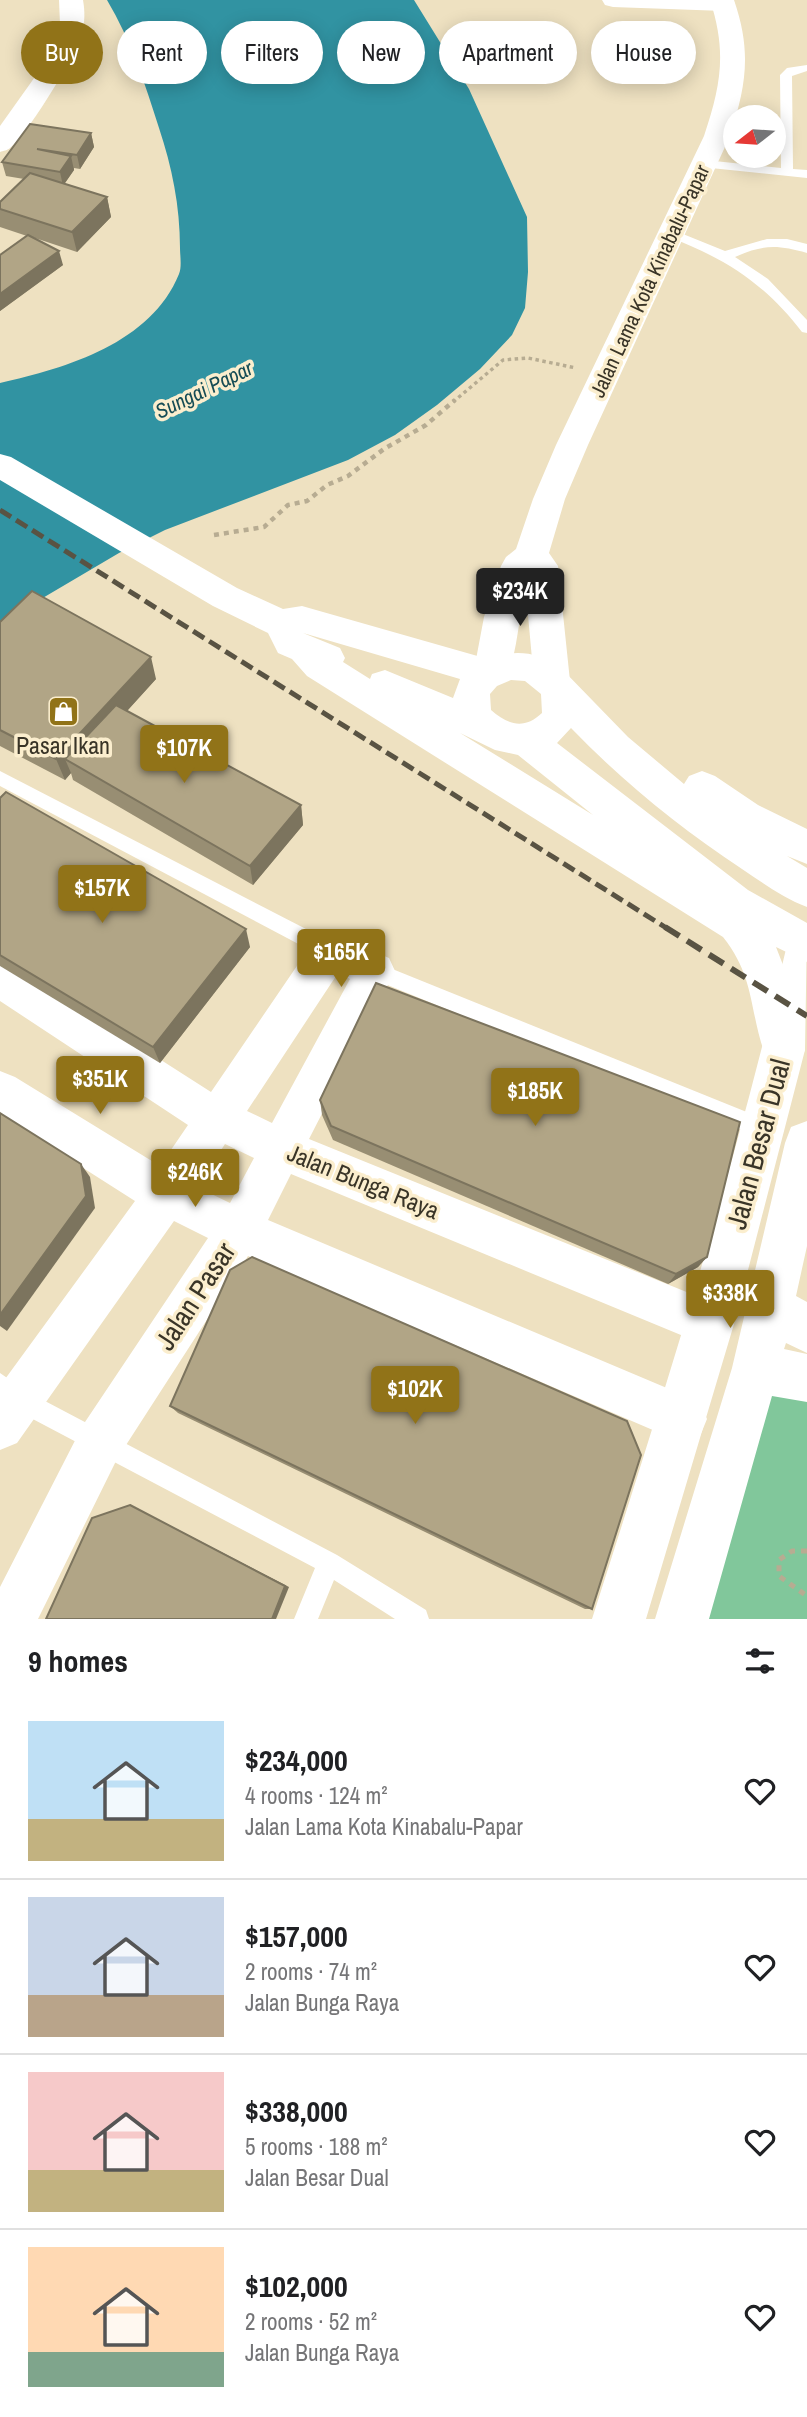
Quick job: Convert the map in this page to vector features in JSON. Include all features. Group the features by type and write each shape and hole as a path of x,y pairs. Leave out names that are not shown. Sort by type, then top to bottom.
{"main road":[{"path":"0,144 55,63 70,35 73,12 71,0"},
{"name":"Jalan Lama Kota Kinabalu-Papar","path":"489,671 501,617 518,566 531,555 549,499 705,164 734,86 736,45 723,2"},
{"path":"0,465 292,636 480,726 493,735 526,740 541,735 552,727 560,716 562,703 555,686 541,566 531,555"},
{"path":"292,636 302,620 489,671"},
{"path":"292,636 320,666 617,851 717,908 737,924 750,937 768,971 784,1050"},
{"path":"480,726 472,715 470,703 476,682 489,671 508,666 524,666 539,672 604,739 685,807 748,852 807,889"},
{"path":"604,739 678,769 744,817 807,847"},
{"path":"526,740 734,903 807,947"},
{"name":"Jalan Besar Dual","path":"619,1619 683,1419 784,1050 807,947"},
{"name":"Jalan Besar Dual","path":"682,1619 756,1368 789,1319 807,1143"},
{"path":"756,1368 807,1378"}],"street":[{"path":"613,0 723,2"},
{"path":"6,1403 166,1195 330,951 375,971"},
{"name":"Jalan Pasar","path":"11,1619 100,1442 239,1230 375,971"},
{"name":"Jalan Bunga Raya","path":"0,979 216,1119 280,1148 709,1324"},
{"path":"0,1091 166,1195 239,1230 683,1419"}],"lane":[{"path":"787,172 786,75 791,70 807,68"},
{"path":"705,164 807,174"},
{"path":"673,234 728,256 777,291 802,315 807,329"},
{"path":"728,256 756,243 792,244 807,249"},
{"path":"0,778 330,951"},
{"path":"7,803 20,788"},
{"path":"375,971 762,1128"},
{"path":"6,1403 100,1442 329,1563 417,1619"},
{"path":"306,1619 329,1563"}],"path":[{"path":"214,535 264,527 288,505 307,502 327,485 348,476 384,449 426,425 503,360 528,358 607,374"},
{"path":"807,1551 792,1551 779,1560 779,1576 807,1596"}],"green space":[{"path":"760,1373 807,1397 807,1619 699,1619"}],"water":[{"name":"Sungai Papar","path":"107,0 414,0 439,40 439,84 466,84 527,217 528,272 525,308 512,335 480,369 395,435 348,460 165,530 119,553 41,599 0,629 0,383 79,360 128,335 149,318 166,298 180,271 179,217 174,187 168,157 144,84 207,84 207,21 118,21"}],"building":[{"path":"30,124 91,133 77,155 37,149 71,156 60,172 2,162"},
{"path":"30,173 107,197 72,232 0,209 0,202"},
{"path":"28,235 59,251 0,294 0,255"},
{"name":"Pasar Ikan","path":"32,591 151,657 56,759 0,730 0,622"},
{"path":"116,705 301,805 250,866 65,759"},
{"path":"6,792 246,929 153,1047 0,955 0,798"},
{"path":"376,983 740,1122 707,1257 676,1274 331,1126 320,1100"},
{"path":"0,1113 81,1164 86,1196 0,1315"},
{"path":"252,1257 627,1421 641,1455 592,1609 170,1406 230,1270"},
{"path":"130,1505 285,1586 272,1619 46,1619 92,1518"}],"railway":[{"path":"0,510 668,929"},
{"path":"665,927 807,1016"}],"place":[{"name":"Pasar Ikan","path":"63,712"}]}
